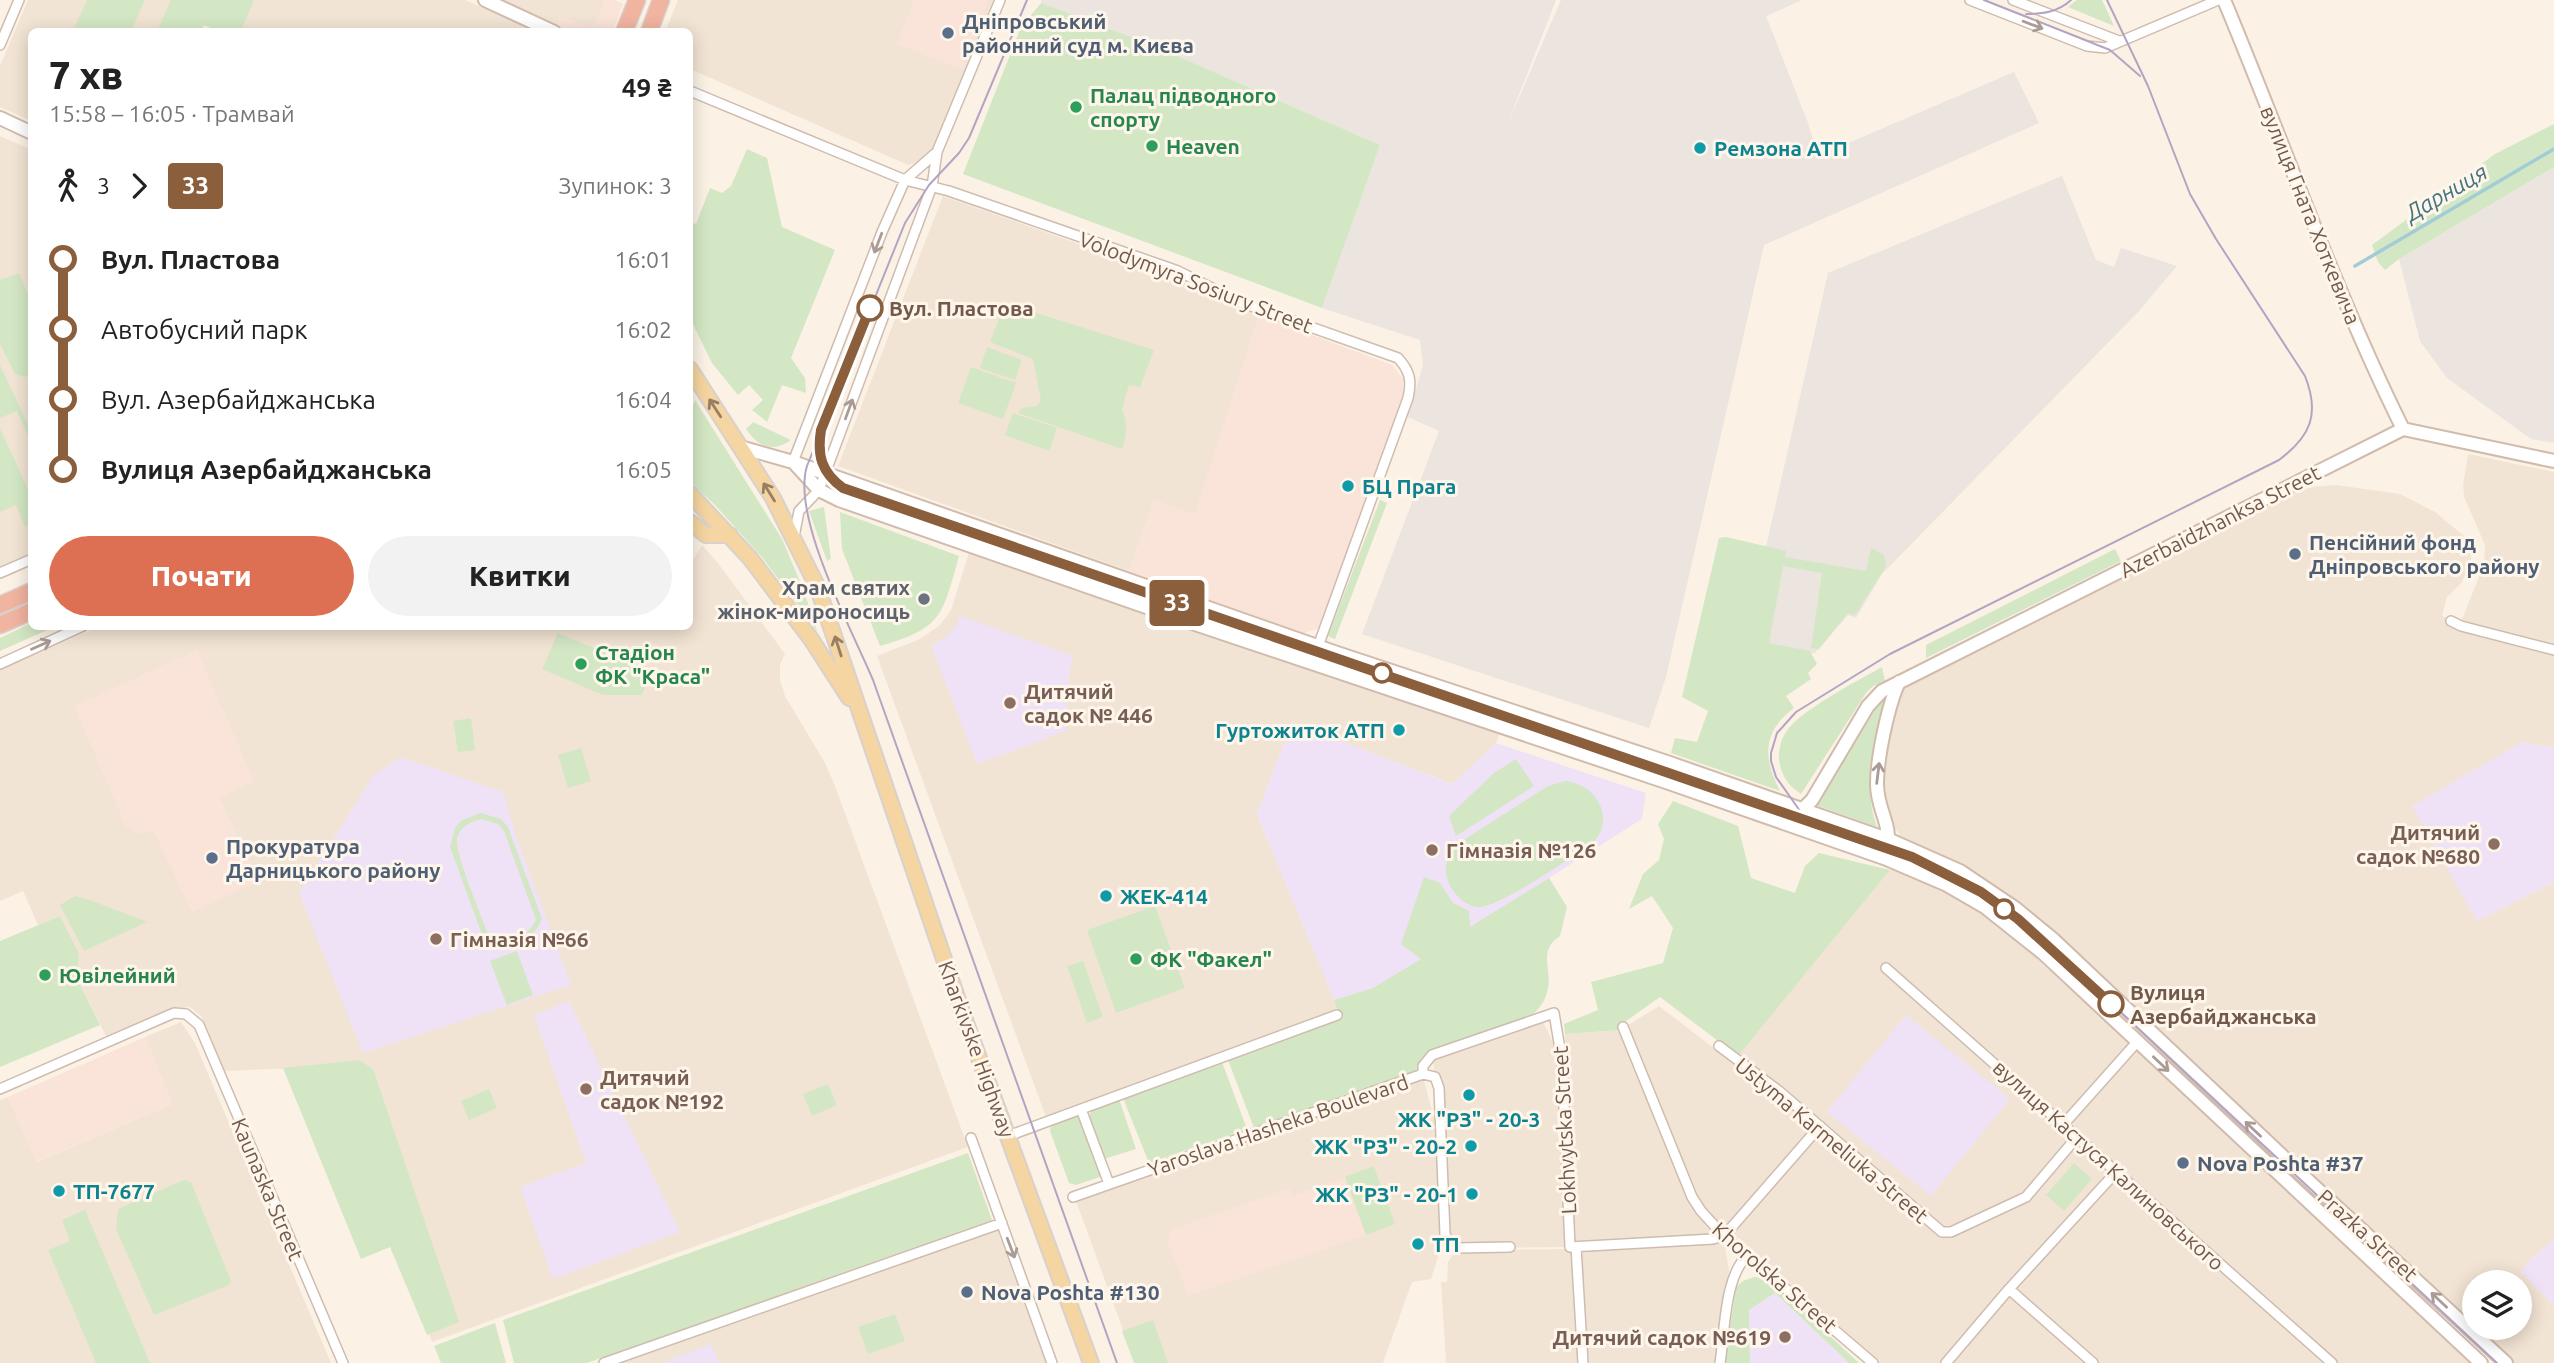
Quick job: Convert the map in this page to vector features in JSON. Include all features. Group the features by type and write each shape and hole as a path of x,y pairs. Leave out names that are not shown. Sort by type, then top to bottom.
{"highway":[{"path":"626,28 637,0"},
{"path":"651,28 662,0"},
{"path":"0,606 28,593"},
{"path":"0,625 28,613"}],"main road":[{"name":"Kharkivske Highway","path":"693,374 773,498 817,586 961,1009 1091,1363"},
{"name":"Kharkivske Highway","path":"693,497 730,535 811,639 849,698 867,734"},
{"path":"693,525 706,535 730,535"}],"street":[{"path":"0,45 19,0"},
{"path":"485,0 545,28"},
{"path":"794,539 799,511 819,491 826,473 932,186 937,152 1000,0"},
{"path":"1970,0 2087,46 2105,48 2218,0"},
{"path":"2013,0 2119,41"},
{"name":"вулиця Гната Хоткевича","path":"2224,0 2311,217 2379,379 2403,429"},
{"name":"Volodymyra Sosiury Street","path":"693,92 905,180 932,186 1178,271 1240,302 1398,358 1406,367 1411,383 1408,398 1312,663"},
{"path":"0,118 28,131"},
{"path":"793,462 882,232 905,180 937,152"},
{"path":"2403,429 2554,461"},
{"name":"Azerbaidzhanksa Street","path":"1803,809 1812,800 1868,706 1882,691 2403,429"},
{"name":"Prazka Street","path":"740,447 826,473 1318,646 1803,809 1890,840 1959,871 2015,908 2054,940 2312,1184 2507,1363"},
{"name":"Prazka Street","path":"793,462 819,491 967,545 1663,781 1884,858 1947,884 1997,915 2044,954 2481,1363"},
{"path":"0,573 28,560"},
{"path":"2451,621 2461,626 2554,650"},
{"path":"0,664 74,630"},
{"path":"1884,858 1890,840 1877,784 1891,702 1899,681"},
{"path":"1663,781 1667,762"},
{"name":"вулиця Кастуся Калиновського","path":"1886,968 2332,1363"},
{"name":"Kaunaska Street","path":"0,1089 174,1013 191,1016 199,1025 343,1363"},
{"name":"Yaroslava Hasheka Boulevard","path":"1073,1197 1423,1074 1423,1066 1432,1055 1554,1013"},
{"name":"Lokhvytska Street","path":"1554,1013 1562,1061 1583,1363"},
{"path":"1008,1136 1337,1015"},
{"name":"Khorolska Street","path":"1623,1027 1692,1197 1701,1211 1724,1236 1873,1363"},
{"path":"2063,1125 2137,1042"},
{"name":"Ustyma Karmeliuka Street","path":"1719,1046 1821,1126 1942,1232 1951,1232 2026,1197 2077,1137"},
{"path":"1423,1074 1435,1077 1439,1088 1444,1223 1449,1242 1457,1248 1510,1247"},
{"path":"1081,1109 1109,1184"},
{"path":"1573,1247 1713,1239 1724,1236 1821,1126"},
{"name":"Kharkivske Highway","path":"971,1138 1052,1363"},
{"path":"1946,1363 2009,1289 2117,1171"},
{"path":"604,1363 1002,1223"},
{"path":"1720,1363 1732,1280 1740,1262 1748,1255"},
{"path":"2009,1289 2093,1363"}],"shaded area":[{"path":"28,0 465,0 529,28 211,28 204,25 202,28 28,28 28,120 0,107 0,66"},
{"path":"493,0 605,0 594,28 555,28"},
{"path":"605,0 615,0 623,4 614,28 593,28"},
{"path":"678,0 993,0 932,152 922,162 908,165 693,70 693,28 667,28"},
{"path":"914,0 989,0 962,70 897,44"},
{"path":"1041,0 1556,0 1506,128 1561,0 1802,0 1766,16 1808,123 1818,156 2014,72 2039,123 1764,245 1666,677 1649,728 1362,634 1439,431 1408,417 1423,365 1420,340 1322,308 1380,145 1150,44 1041,3"},
{"path":"560,16 590,28 555,28"},
{"path":"0,136 28,148 28,554 0,567"},
{"path":"2554,167 2554,443 2531,439 2447,378 2420,341 2399,259"},
{"path":"2062,176 2096,260 2114,267 2121,248 2177,266 2139,311 1882,574 1856,618 1848,615 1815,653 1748,657 1766,547 1828,273"},
{"path":"943,196 1167,275 1259,315 1195,515 1154,500 1129,571 838,466"},
{"path":"1259,315 1392,365 1403,379 1403,394 1320,628 1304,633 1129,571 1154,500 1195,514"},
{"path":"2468,454 2554,472 2554,748 2522,742 2477,921 2554,882 2554,1239 2531,1259 2523,1270 2462,1270 2462,1314 2039,918 2011,897 1902,838 1891,823 1882,793 1884,762 1896,701 1906,684 2290,494 2312,487 2336,485 2400,494 2435,512 2464,536 2472,550 2470,565 2461,583 2447,597 2442,616 2461,622 2484,564 2485,545 2464,497 2463,485"},
{"path":"702,545 785,654 780,665 780,680 785,696 825,763 835,786 968,1147 432,1342 327,1067 223,1071 201,1016 190,1007 177,1008 106,1036 77,978 79,953 60,916 38,925 23,891 0,901 0,670 91,630 693,630 693,560"},
{"path":"970,549 1500,733 1496,743 1453,784 1292,723 1257,814 1338,1008 1046,1117 877,656 920,639 940,625 951,610"},
{"name":"Дитячий садок № 446","path":"960,616 1073,656 1069,675 1066,731 977,764 931,645 955,628"},
{"path":"197,650 254,781 220,798 259,881 192,912 153,830 140,834 126,827 74,706"},
{"name":"Гімназія №126","path":"1292,722 1452,784 1496,743 1646,793 1642,819 1395,976 1373,988 1334,1000 1257,814"},
{"name":"Дитячий садок №680","path":"2522,742 2554,748 2554,882 2477,921 2412,806"},
{"name":"Гімназія №66","path":"400,757 503,792 515,834 571,985 363,1053 299,893 373,776"},
{"path":"1903,868 1949,890 1988,914 2185,1093 2472,1363 1879,1363 1739,1238 1725,1246 1729,1271 1715,1363 1589,1363 1581,1254 1575,1240 1565,1034 1620,1030 1659,1006 1732,1062 1890,870"},
{"name":"Дитячий садок №192","path":"569,1001 680,1232 553,1279 520,1187 586,1163 534,1015"},
{"path":"1906,1015 2010,1099 1931,1196 1827,1112"},
{"path":"181,1022 195,1043 331,1363 0,1363 0,1100 8,1097 37,1162 172,1104 145,1037"},
{"path":"1543,1022 1562,1061 1570,1247 1456,1248 1449,1242 1433,1059"},
{"path":"145,1037 172,1104 36,1162 8,1097"},
{"path":"1423,1077 1434,1118 1442,1244 1431,1279 1412,1282 1383,1363 1135,1363 1075,1198"},
{"path":"1345,1177 1366,1235 1188,1296 1167,1240 1171,1230 1289,1188 1292,1196"},
{"path":"997,1229 1046,1363 622,1363"},
{"path":"2554,1239 2554,1306 2532,1283 2532,1270 2523,1270"},
{"path":"1574,1249 1580,1363 1446,1363 1441,1282 1447,1282 1448,1262 1456,1250"},
{"path":"2532,1283 2554,1306 2554,1363 2515,1363 2491,1340 2532,1340"},
{"name":"Дитячий садок №619","path":"1775,1293 1849,1363 1750,1363 1749,1310"},
{"path":"711,1344 719,1363 662,1363"}],"green space":[{"path":"87,0 145,0 132,28 74,28"},
{"path":"171,0 254,0 242,28 212,28 204,25 202,28 158,28"},
{"path":"2077,0 2102,0 2114,26 2068,7"},
{"path":"1041,3 1150,44 1380,145 1322,308 963,174 1021,27"},
{"path":"2554,124 2554,167 2399,259 2385,270 2378,262 2372,245 2495,154"},
{"path":"747,149 767,158 782,227 835,250 791,358 805,378 806,393 782,385 767,422 752,410 763,400 749,385 738,395 712,363 693,324 693,223 696,224 710,188 722,193 731,186"},
{"path":"19,273 28,295 28,376 25,377 15,374 0,344 0,280"},
{"path":"1005,303 1154,350 1140,387 1129,385 1122,409 1126,429 1122,449 1018,413 1022,408 1037,406 1041,401 1033,359 990,342"},
{"path":"987,347 1022,360 1015,380 980,368"},
{"path":"0,365 28,425 28,436 17,411 0,418"},
{"path":"971,367 1016,383 1003,419 958,403"},
{"path":"695,400 782,539 817,631 761,556 693,485"},
{"path":"1013,413 1057,428 1049,451 1005,435"},
{"path":"753,422 791,440 772,447 761,444 746,429"},
{"path":"0,428 28,489 28,526 25,527 16,505 0,512"},
{"path":"1380,500 1387,503 1335,639 1328,636"},
{"path":"824,507 831,559 827,561 809,511"},
{"path":"840,512 959,556 948,593 937,617 917,633 880,646 842,549"},
{"path":"1726,537 1786,551 1785,557 1866,571 1871,548 1884,555 1886,566 1855,615 1848,613 1819,649 1811,648 1822,573 1783,566 1769,643 1810,651 1817,664 1808,673 1811,679 1786,696 1794,708 1776,726 1771,736 1769,757 1780,791 1671,753 1675,738 1697,742 1708,711 1682,697 1719,538"},
{"path":"2115,549 2121,561 1926,658 1926,645"},
{"path":"28,624 28,630 47,630 0,651 0,638"},
{"name":"Стадіон ФК \"Краса\"","path":"558,633 651,672 642,695 603,695 542,669"},
{"path":"1882,667 1885,681 1873,686 1866,693 1801,794 1786,780 1779,760 1779,750 1786,732 1816,706"},
{"path":"1885,698 1870,778 1872,810 1877,827 1816,805"},
{"path":"471,718 475,750 458,752 453,721"},
{"path":"581,748 591,781 568,788 558,755"},
{"path":"1516,759 1534,786 1456,836 1449,816 1494,773"},
{"path":"1565,781 1586,789 1600,804 1603,824 1593,843 1499,901 1476,907 1467,904 1451,887 1447,877 1446,865 1457,846 1548,786"},
{"path":"1673,801 1738,826 1751,878 1795,893 1805,866 1819,853 1890,870 1738,1056 1660,997 1622,1024 1620,1030 1565,1034 1564,1024 1598,1010 1591,982 1663,963 1673,928 1652,896 1629,909 1643,874 1659,860 1664,839 1658,824"},
{"path":"481,813 501,819 508,827 542,919 532,935 525,940 502,945 484,940 450,847 455,828 462,820","holes":["482,819 498,824 504,831 536,920 522,936 510,940 489,937 457,846 459,834 470,823"]},
{"path":"1424,877 1440,883 1453,903 1469,911 1470,927 1549,878 1567,907 1560,936 1553,942 1547,955 1549,984 1541,1005 1532,1016 1428,1054 1420,1060 1415,1074 1254,1128 1228,1060 1340,1017 1334,1000 1373,988 1421,959 1401,944"},
{"path":"75,896 147,922 84,951 60,905"},
{"name":"ФК \"Факел\"","path":"1155,906 1185,988 1116,1013 1087,930"},
{"path":"60,916 79,953 77,978 100,1025 0,1067 0,941"},
{"path":"517,951 533,995 507,1005 490,961"},
{"path":"1083,961 1103,1017 1087,1023 1067,966"},
{"path":"359,1060 373,1069 459,1322 427,1335 390,1247 361,1259 283,1068"},
{"path":"1222,1062 1247,1129 1149,1163 1123,1098"},
{"path":"828,1084 837,1105 812,1116 803,1094"},
{"path":"489,1089 497,1108 469,1120 461,1101"},
{"path":"1119,1099 1136,1149 1104,1159 1089,1117 1092,1110"},
{"path":"1074,1116 1083,1119 1101,1169 1100,1177 1076,1185 1069,1183 1050,1131 1051,1124"},
{"path":"968,1153 992,1220 587,1363 514,1363 503,1320"},
{"path":"2074,1163 2092,1179 2064,1211 2046,1195"},
{"path":"1374,1166 1395,1224 1366,1235 1345,1177"},
{"path":"184,1180 191,1182 231,1281 229,1285 154,1315 116,1229 118,1209"},
{"path":"85,1210 150,1363 96,1363 48,1250 70,1241 62,1220"},
{"path":"1754,1277 1766,1278 1775,1285 1859,1363 1849,1363 1775,1293 1749,1310 1750,1363 1725,1363 1736,1287"},
{"path":"895,1314 905,1341 868,1354 858,1327"},
{"path":"1153,1320 1168,1363 1134,1363 1122,1331"},
{"path":"495,1323 506,1363 441,1363 434,1346"}],"waterway":[{"name":"Дарниця","path":"2355,266 2554,149"}],"tram line":[{"path":"1027,0 969,138 959,153 929,185 905,223 807,466 804,488 815,543 873,680 1117,1363"},
{"path":"1984,0 2110,50 2140,76"},
{"path":"2026,14 2050,12 2071,0"},
{"path":"1805,818 1776,777 1771,761 1777,733 1796,712 1890,654 2279,460 2299,442 2310,423 2312,402 2305,376 2190,194 2148,86 2107,0"},
{"name":"33","path":"870,308 821,430 819,453 822,465 833,481 843,488 1912,857 1981,892 2018,919 2111,1004"},
{"path":"821,430 823,462 830,476 843,488 1854,835 1952,875 2009,912 2051,947 2497,1363"}],"place":[{"name":"Дніпровський районний суд м. Києва","path":"948,33"},
{"name":"Палац підводного спорту","path":"1076,107"},
{"name":"Heaven","path":"1152,146"},
{"name":"Ремзона АТП","path":"1700,148"},
{"name":"Вул. Пластова","path":"870,308"},
{"name":"БЦ Прага","path":"1348,486"},
{"name":"Пенсійний фонд Дніпровського району","path":"2295,554"},
{"name":"Храм святих жінок-мироносиць","path":"924,599"},
{"name":"Стадіон ФК \"Краса\"","path":"581,664"},
{"name":"Дитячий садок № 446","path":"1010,703"},
{"name":"Гуртожиток АТП","path":"1399,730"},
{"name":"Дитячий садок №680","path":"2494,844"},
{"name":"Гімназія №126","path":"1432,850"},
{"name":"Прокуратура Дарницького району","path":"212,858"},
{"name":"ЖЕК-414","path":"1106,896"},
{"name":"Гімназія №66","path":"436,939"},
{"name":"ФК \"Факел\"","path":"1136,959"},
{"name":"Ювілейний","path":"45,975"},
{"name":"Вулиця Азербайджанська","path":"2111,1004"},
{"name":"Дитячий садок №192","path":"586,1089"},
{"name":"ЖК \"РЗ\" - 20-3","path":"1469,1095"},
{"name":"ЖК \"РЗ\" - 20-2","path":"1471,1146"},
{"name":"Nova Poshta #37","path":"2183,1163"},
{"name":"ТП-7677","path":"59,1191"},
{"name":"ЖК \"РЗ\" - 20-1","path":"1472,1194"},
{"name":"ТП","path":"1418,1244"},
{"name":"Nova Poshta #130","path":"967,1292"},
{"name":"Дитячий садок №619","path":"1785,1337"}]}
